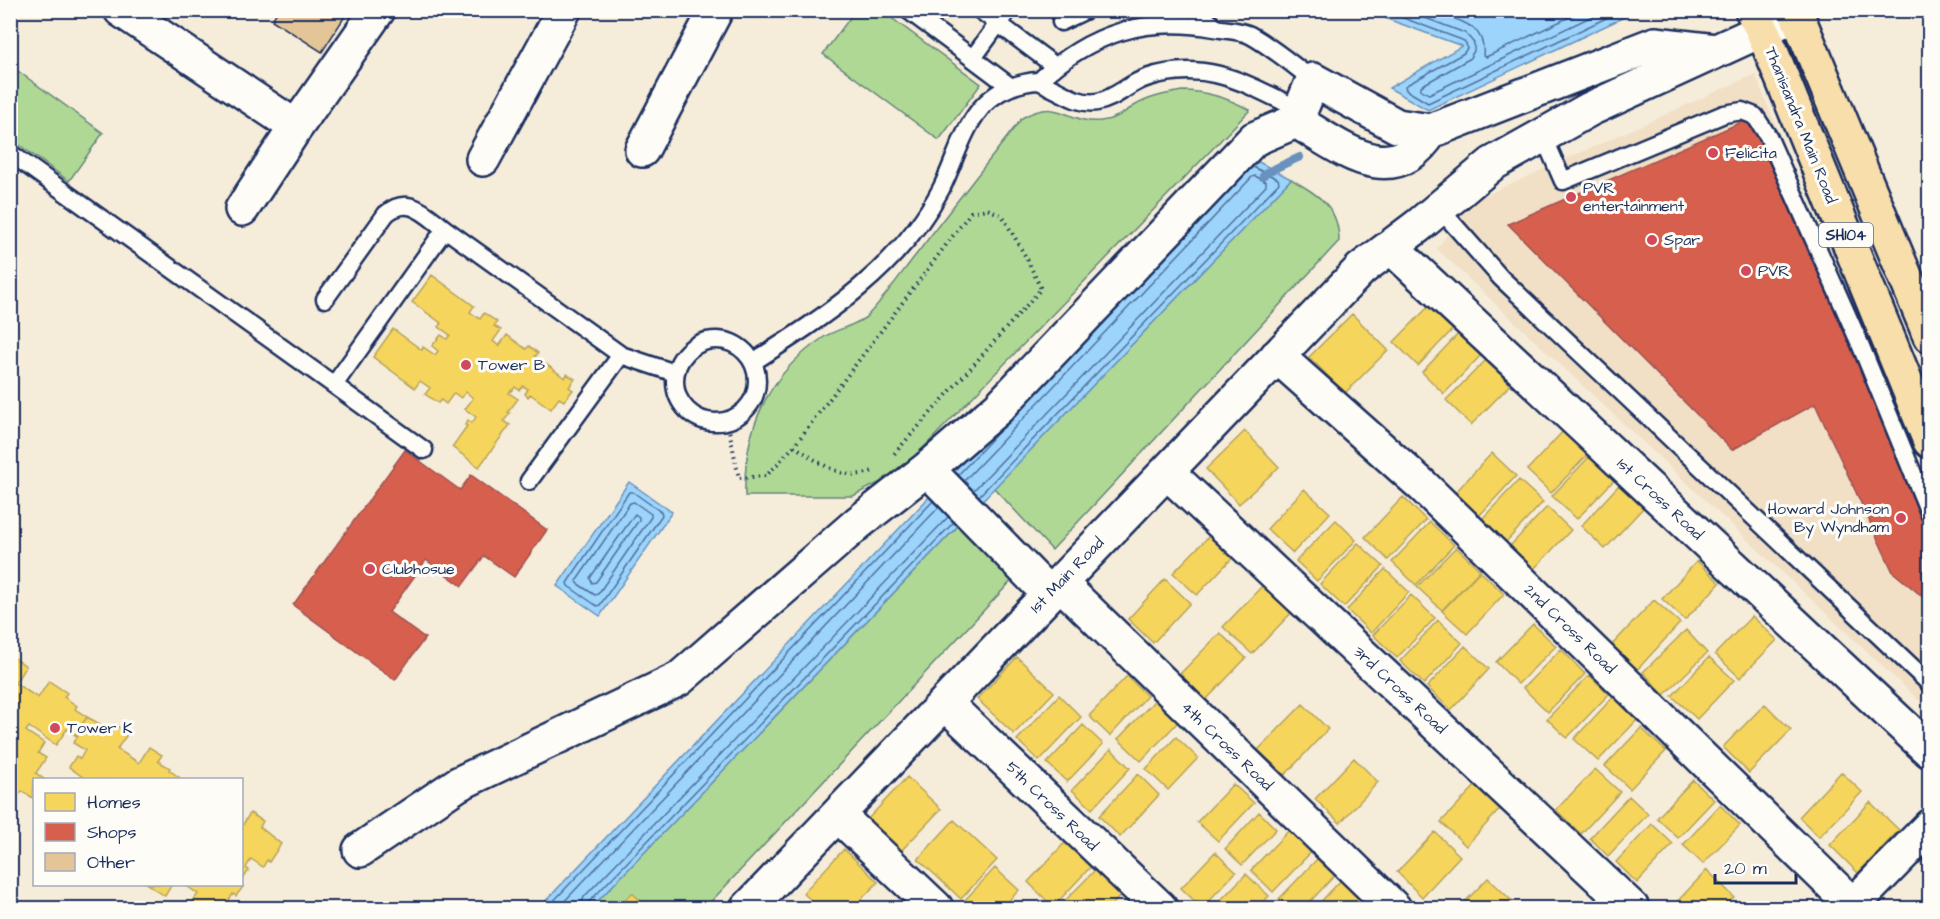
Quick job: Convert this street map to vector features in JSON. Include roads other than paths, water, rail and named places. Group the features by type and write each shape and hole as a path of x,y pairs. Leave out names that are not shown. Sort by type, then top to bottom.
{"main road":[{"name":"SH104","path":"1796,12 1929,336"},
{"name":"Thanisandra Main Road","path":"1757,20 1929,441"}],"street":[{"path":"121,10 296,127"},
{"path":"242,208 378,10"},
{"path":"483,159 564,10"},
{"path":"642,150 716,10"},
{"name":"1st Main Road","path":"748,909 1361,269 1492,164 1590,109 1716,51 1757,20 1796,12"},
{"path":"360,850 458,784 679,679 858,523 935,477 1254,139 1298,115 1313,80 1397,126 1431,131 1655,44 1716,51"},
{"path":"1298,115 1360,158 1374,162 1402,159 1424,143 1431,131"},
{"name":"1st Cross Road","path":"1391,247 1929,751"},
{"name":"2nd Cross Road","path":"1277,356 1423,486 1853,907"},
{"name":"3rd Cross Road","path":"1167,471 1632,909"},
{"name":"4th Cross Road","path":"935,477 980,523 1054,589 1394,909"},
{"name":"5th Cross Road","path":"945,704 1160,909"},
{"path":"838,815 936,909"},
{"path":"1853,907 1929,826"}],"lane":[{"path":"980,10 1003,17 1055,66"},
{"path":"1061,22 1086,10"},
{"path":"1196,10 1216,29"},
{"path":"917,13 1011,87"},
{"path":"973,58 1003,17"},
{"path":"753,362 853,293 892,260 909,241 927,214 942,187 968,126 979,111 994,97 1011,87 1039,81 1055,66 1081,48 1127,29 1172,23 1216,29 1248,34 1313,80"},
{"path":"1039,81 1078,101 1097,102 1106,100 1147,77 1174,70 1195,70 1235,78 1298,115"},
{"path":"1543,135 1563,181 1724,114 1742,111 1755,116 1768,136 1860,344 1929,515"},
{"path":"10,153 424,450"},
{"path":"325,299 386,214 402,205 414,207 621,355 675,373"},
{"path":"1439,208 1501,278 1929,684"},
{"path":"334,385 445,229"},
{"path":"710,339 724,339 736,344 753,362 757,375 756,388 752,400 744,411 722,422 708,422 686,410 678,399 675,373 679,361 698,343 710,339"},
{"path":"529,481 621,355"}],"water":[{"path":"1365,11 1637,11 1428,110 1389,88 1462,46"},
{"path":"1251,158 1291,179 591,908 539,908"},
{"path":"629,482 672,512 600,616 557,586"}],"waterway":[{"path":"1263,176 1300,157"}],"place":[{"name":"Felicita","path":"1713,153"},
{"name":"PVR entertainment","path":"1571,197"},
{"name":"Spar","path":"1652,240"},
{"name":"PVR","path":"1746,271"},
{"name":"Tower B","path":"466,365"},
{"name":"Howard Johnson By Wyndham","path":"1901,518"},
{"name":"Clubhosue","path":"370,569"},
{"name":"Tower K","path":"55,728"}]}
